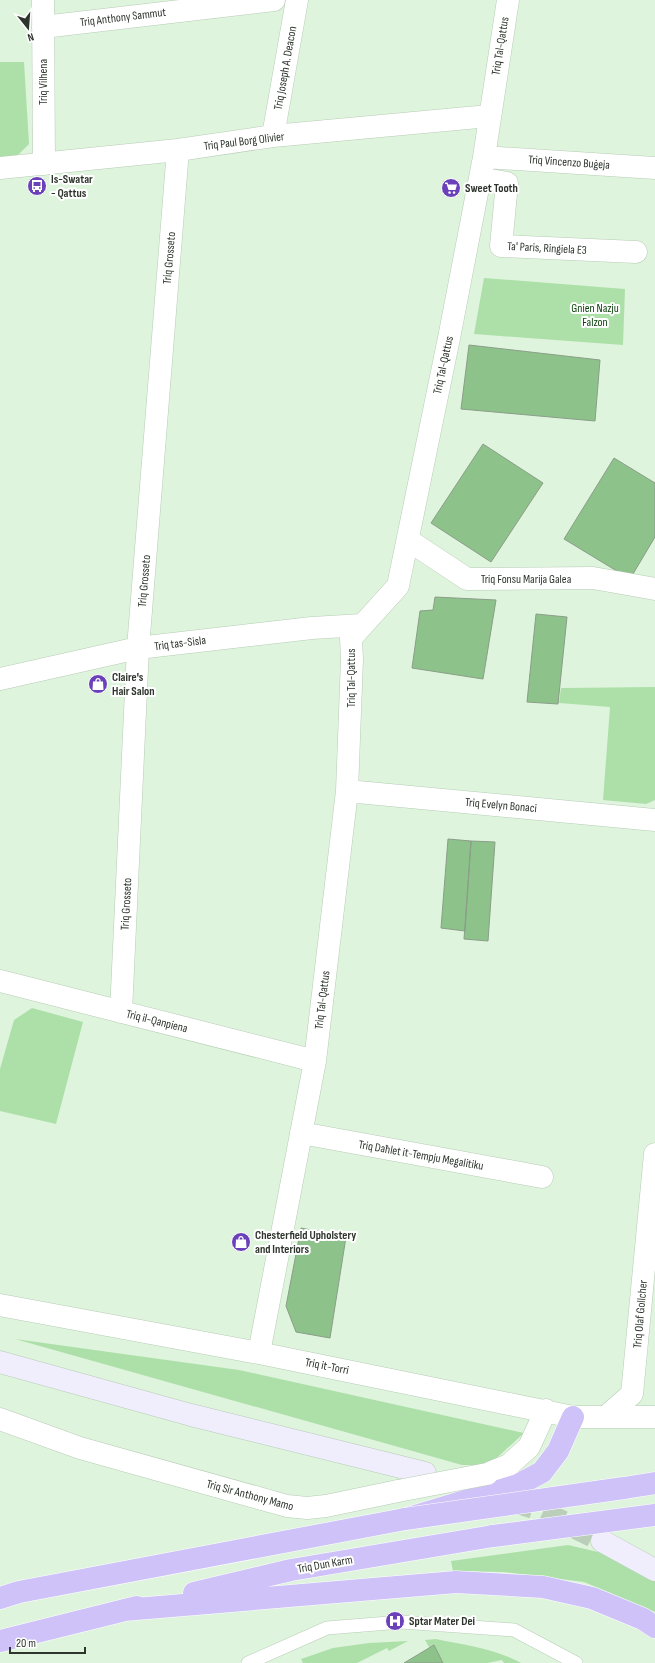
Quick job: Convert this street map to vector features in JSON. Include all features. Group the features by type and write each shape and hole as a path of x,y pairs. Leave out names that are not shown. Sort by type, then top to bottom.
{"highway":[{"path":"405,1519 518,1485 542,1472 558,1451 573,1417"},
{"path":"6,1594 405,1519 655,1483"},
{"name":"Triq Dun Karm","path":"0,1641 291,1570 493,1536 655,1515"},
{"path":"124,1610 456,1582 543,1587 592,1598 643,1619 655,1627"}],"main road":[{"path":"0,1362 191,1415 425,1473"},
{"path":"602,1541 655,1570"}],"street":[{"name":"Triq Vilhena","path":"43,0 44,164"},
{"name":"Triq Anthony Sammut","path":"43,26 274,0"},
{"name":"Triq Joseph A. Deacon","path":"273,136 297,0"},
{"name":"Triq Tal-Qattus","path":"259,1353 315,1061 347,791 352,659 351,638 398,586 480,178 508,0"},
{"name":"Triq Paul Borg Olivier","path":"0,168 178,150 273,136 489,116"},
{"name":"Triq Grosseto","path":"121,1012 138,648 178,150"},
{"name":"Triq Vincenzo Buġeja","path":"484,156 655,168"},
{"name":"Ta' Paris, Ringiela E3","path":"480,178 507,183 501,246 636,252"},
{"name":"Triq Fonsu Marija Galea","path":"408,540 466,579 593,578 655,589"},
{"name":"Triq tas-Sisla","path":"0,679 138,648 312,628 362,625"},
{"name":"Triq Evelyn Bonaci","path":"347,791 655,820"},
{"name":"Triq il-Qanpiena","path":"0,983 315,1061"},
{"name":"Triq Daħlet it-Tempju Megalitiku","path":"301,1133 542,1177"},
{"name":"Triq Olaf Gollcher","path":"607,1416 632,1394 655,1154"},
{"name":"Triq it-Torri","path":"0,1305 259,1353 546,1410 573,1417 655,1417"},
{"name":"Triq Sir Anthony Mamo","path":"0,1419 80,1448 287,1506 307,1508 326,1506 487,1474 509,1465 529,1446 546,1410"}],"lane":[{"path":"248,1663 327,1628 401,1622 514,1630 576,1663"}],"green space":[{"path":"0,62 24,62 29,144 17,156 0,157"},
{"name":"Gnien Nazju Falzon","path":"484,278 625,289 623,345 474,334"},
{"path":"655,687 655,800 646,804 603,800 610,707 559,703 561,688"},
{"path":"32,1008 83,1022 56,1124 0,1111 0,1069 14,1020"},
{"path":"15,1339 239,1370 524,1433 489,1465 462,1465"},
{"path":"568,1545 624,1558 655,1581 655,1612 584,1582 503,1572 453,1571 451,1561"},
{"path":"436,1639 491,1651 521,1663 504,1663 502,1660 487,1663 438,1663 425,1640"},
{"path":"408,1641 389,1651 387,1648 357,1663 303,1663 301,1659 333,1648 369,1643"}],"building":[{"path":"469,345 600,360 595,421 461,409"},
{"path":"483,444 543,483 491,562 431,523"},
{"path":"614,458 655,483 655,537 630,579 564,539"},
{"path":"435,597 496,600 483,679 412,668 420,611 433,610"},
{"path":"536,614 567,617 558,704 527,702"},
{"path":"448,839 471,841 465,931 441,928"},
{"path":"471,841 495,842 488,941 464,939"},
{"path":"301,1228 346,1237 330,1338 296,1332 286,1306"},
{"path":"434,1645 443,1663 404,1663"}],"tunnel":[{"path":"512,1501 537,1509 602,1541"}],"place":[{"name":"Is-Swatar - Qattus","path":"37,186"},
{"name":"Sweet Tooth","path":"451,188"},
{"name":"Claire's Hair Salon","path":"98,684"},
{"name":"Chesterfield Upholstery and Interiors","path":"241,1242"},
{"name":"Sptar Mater Dei","path":"395,1621"}]}
